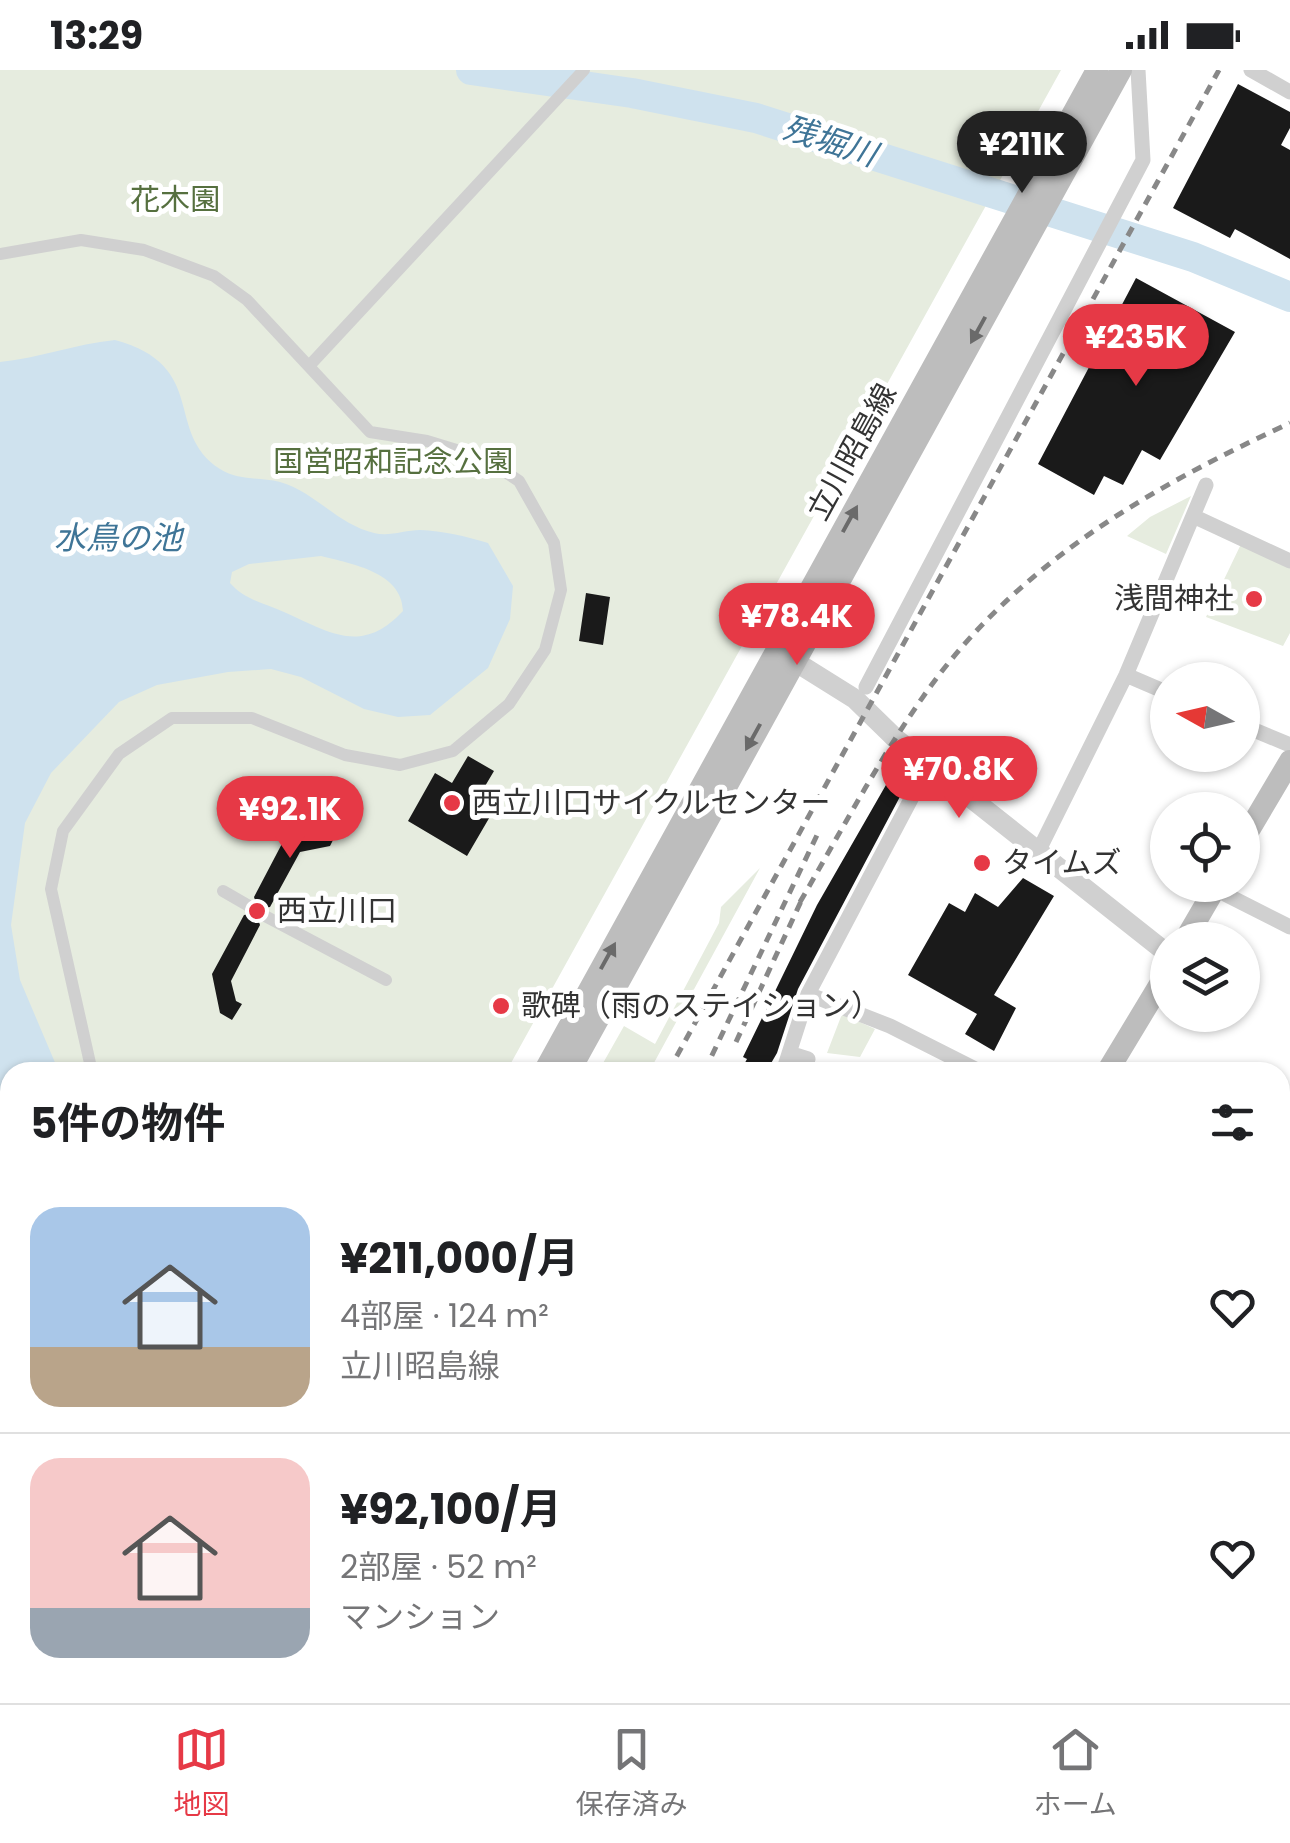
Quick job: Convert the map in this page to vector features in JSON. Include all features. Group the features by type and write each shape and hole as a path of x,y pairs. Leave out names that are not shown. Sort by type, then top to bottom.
{"main road":[{"name":"立川昭島線","path":"574,1062 786,656 1054,168 1097,70"},
{"name":"立川昭島線","path":"1054,168 1121,70"},
{"name":"立川昭島線","path":"550,1062 786,656"},
{"path":"1260,812 1290,761"},
{"path":"1113,1062 1150,1000"}],"street":[{"path":"310,364 584,70"},
{"path":"866,687 1142,160 1138,70"},
{"path":"1251,70 1290,92"},
{"path":"0,254 81,240 144,250 214,276 247,300 370,432 427,442 486,459 519,481 554,543 561,590 546,650 509,704 453,751 400,766 345,756 252,718 172,718 119,754 64,831 51,889 90,1062"},
{"path":"1038,852 1126,675 1206,485"},
{"path":"1194,516 1290,562"},
{"path":"786,656 854,700 1150,940"},
{"path":"1126,675 1150,685"},
{"path":"1260,732 1290,745"},
{"path":"787,1062 808,994 930,765"},
{"path":"223,892 248,906"},
{"path":"1244,902 1290,927"},
{"path":"265,916 386,980"},
{"path":"808,994 890,1026 961,1062"},
{"path":"790,1053 808,1058 807,1062"}],"green space":[{"name":"国営昭和記念公園","path":"0,70 1061,70 512,1062 0,1062"},
{"path":"1191,496 1166,554 1127,536 1150,517"},
{"path":"1242,542 1290,567 1290,633 1283,646 1206,617"},
{"path":"760,868 654,1062 604,1062 624,1026 655,1044 719,923 721,907"},
{"path":"842,1014 875,1029 860,1057 827,1053"}],"water":[{"name":"水鳥の池","path":"115,340 144,351 175,382 193,437 203,454 220,469 293,487 349,523 374,533 429,531 488,543 513,586 510,619 488,668 430,715 398,717 364,709 301,677 271,669 228,672 157,685 119,702 51,773 25,823 11,925 20,980 55,1062 0,1062 0,362","holes":["321,556 360,567 394,587 403,611 388,625 360,636 331,633 255,600 230,583 232,572 249,564"]}],"building":[{"path":"1238,84 1290,112 1290,128 1281,145 1290,150 1290,259 1235,229 1230,238 1173,208"},
{"path":"1136,278 1235,332 1160,460 1142,450 1123,485 1104,476 1094,495 1038,464"},
{"path":"586,593 610,597 603,645 579,641"},
{"name":"西立川口サイクルセンター","path":"468,756 494,771 478,798 495,808 467,856 408,821 435,773 452,783"},
{"path":"898,764 912,774 798,989 777,1053 772,1062 745,1062 743,1057 817,905"},
{"path":"326,826 337,832 330,846 300,852 270,907 258,909 254,897 286,836"},
{"path":"1023,878 1054,896 994,995 1016,1008 994,1051 965,1034 977,1014 908,975 949,903 965,912 975,893 998,907"},
{"path":"256,913 260,925 231,981 236,1001 242,1004 232,1020 220,1013 212,974 244,915"}],"waterway":[{"name":"残堀川","path":"471,70 632,93 756,118 1193,257 1290,297"}],"railway":[{"path":"673,1062 1219,70"},
{"path":"800,902 912,713 966,642 1006,602 1048,565 1140,501 1290,423"},
{"path":"709,1062 819,831"},
{"path":"736,1042 803,897"}],"place":[{"name":"浅間神社","path":"1254,599"},
{"name":"西立川口サイクルセンター","path":"452,803"},
{"name":"タイムズ","path":"982,863"},
{"name":"西立川口","path":"257,911"},
{"name":"歌碑（雨のステイション）","path":"501,1006"}],"park label":[{"name":"花木園","path":"175,200"}]}
